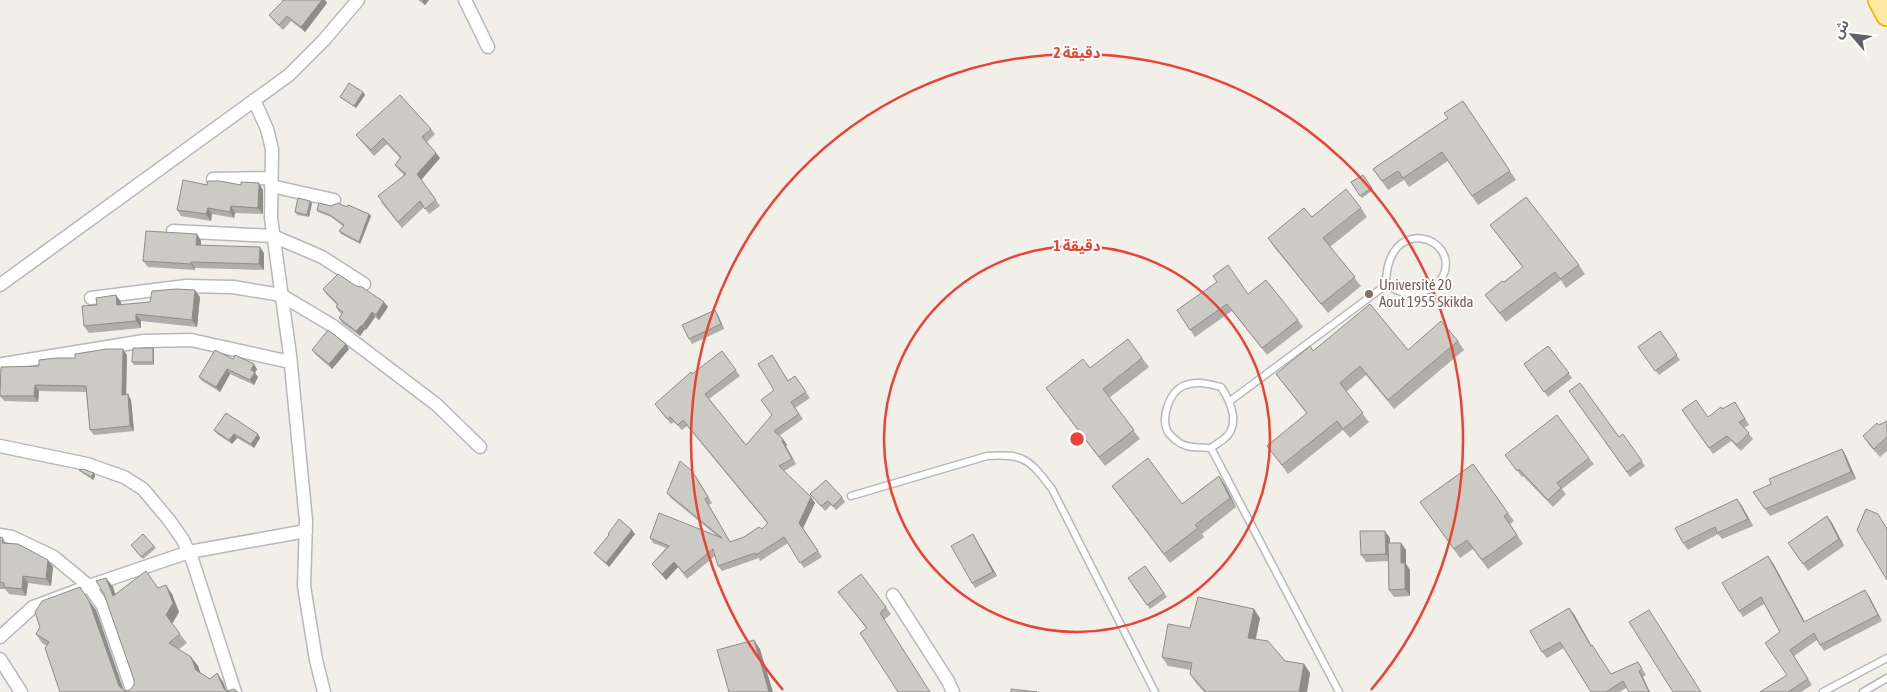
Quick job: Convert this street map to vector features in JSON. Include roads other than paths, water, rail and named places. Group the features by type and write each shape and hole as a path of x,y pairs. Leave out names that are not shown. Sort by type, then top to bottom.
{"highway":[{"path":"1880,0 1887,15"}],"street":[{"path":"0,285 289,75 324,40 358,0"},
{"path":"464,0 488,47"},
{"path":"254,100 267,128 272,149 271,218 290,362 306,531 304,586 316,660 324,692"},
{"path":"213,179 271,182 334,200"},
{"path":"173,231 273,236 322,257 364,284"},
{"path":"91,298 186,286 233,286 281,295 333,326 437,405 480,448"},
{"path":"3,364 144,341 191,340 290,362"},
{"path":"0,446 87,464 124,477 143,489 160,507 183,540 193,562 235,692"},
{"path":"0,637 32,607 89,586 188,552 306,531"},
{"path":"0,536 12,537 54,557 89,586 103,606 133,692"},
{"path":"893,595 948,680 953,692"},
{"path":"0,659 21,692"}],"lane":[{"path":"1420,237 1430,240 1443,253 1446,268 1441,279 1433,288 1418,294 1406,294 1386,285 1386,271 1390,258 1397,247 1411,238 1420,237"},
{"path":"1230,401 1386,285"},
{"path":"1204,383 1221,387 1230,401 1234,421 1226,438 1211,448 1192,447 1178,442 1167,430 1166,418 1169,402 1175,392 1184,385 1204,383"},
{"path":"1211,448 1339,692"},
{"path":"851,496 987,456 1008,454 1027,461 1038,470 1052,489 1154,692"},
{"path":"1823,692 1887,658"},
{"path":"1863,692 1887,678"}],"place":[{"name":"Université 20 Aout 1955 Skikda","path":"1369,294"}]}
